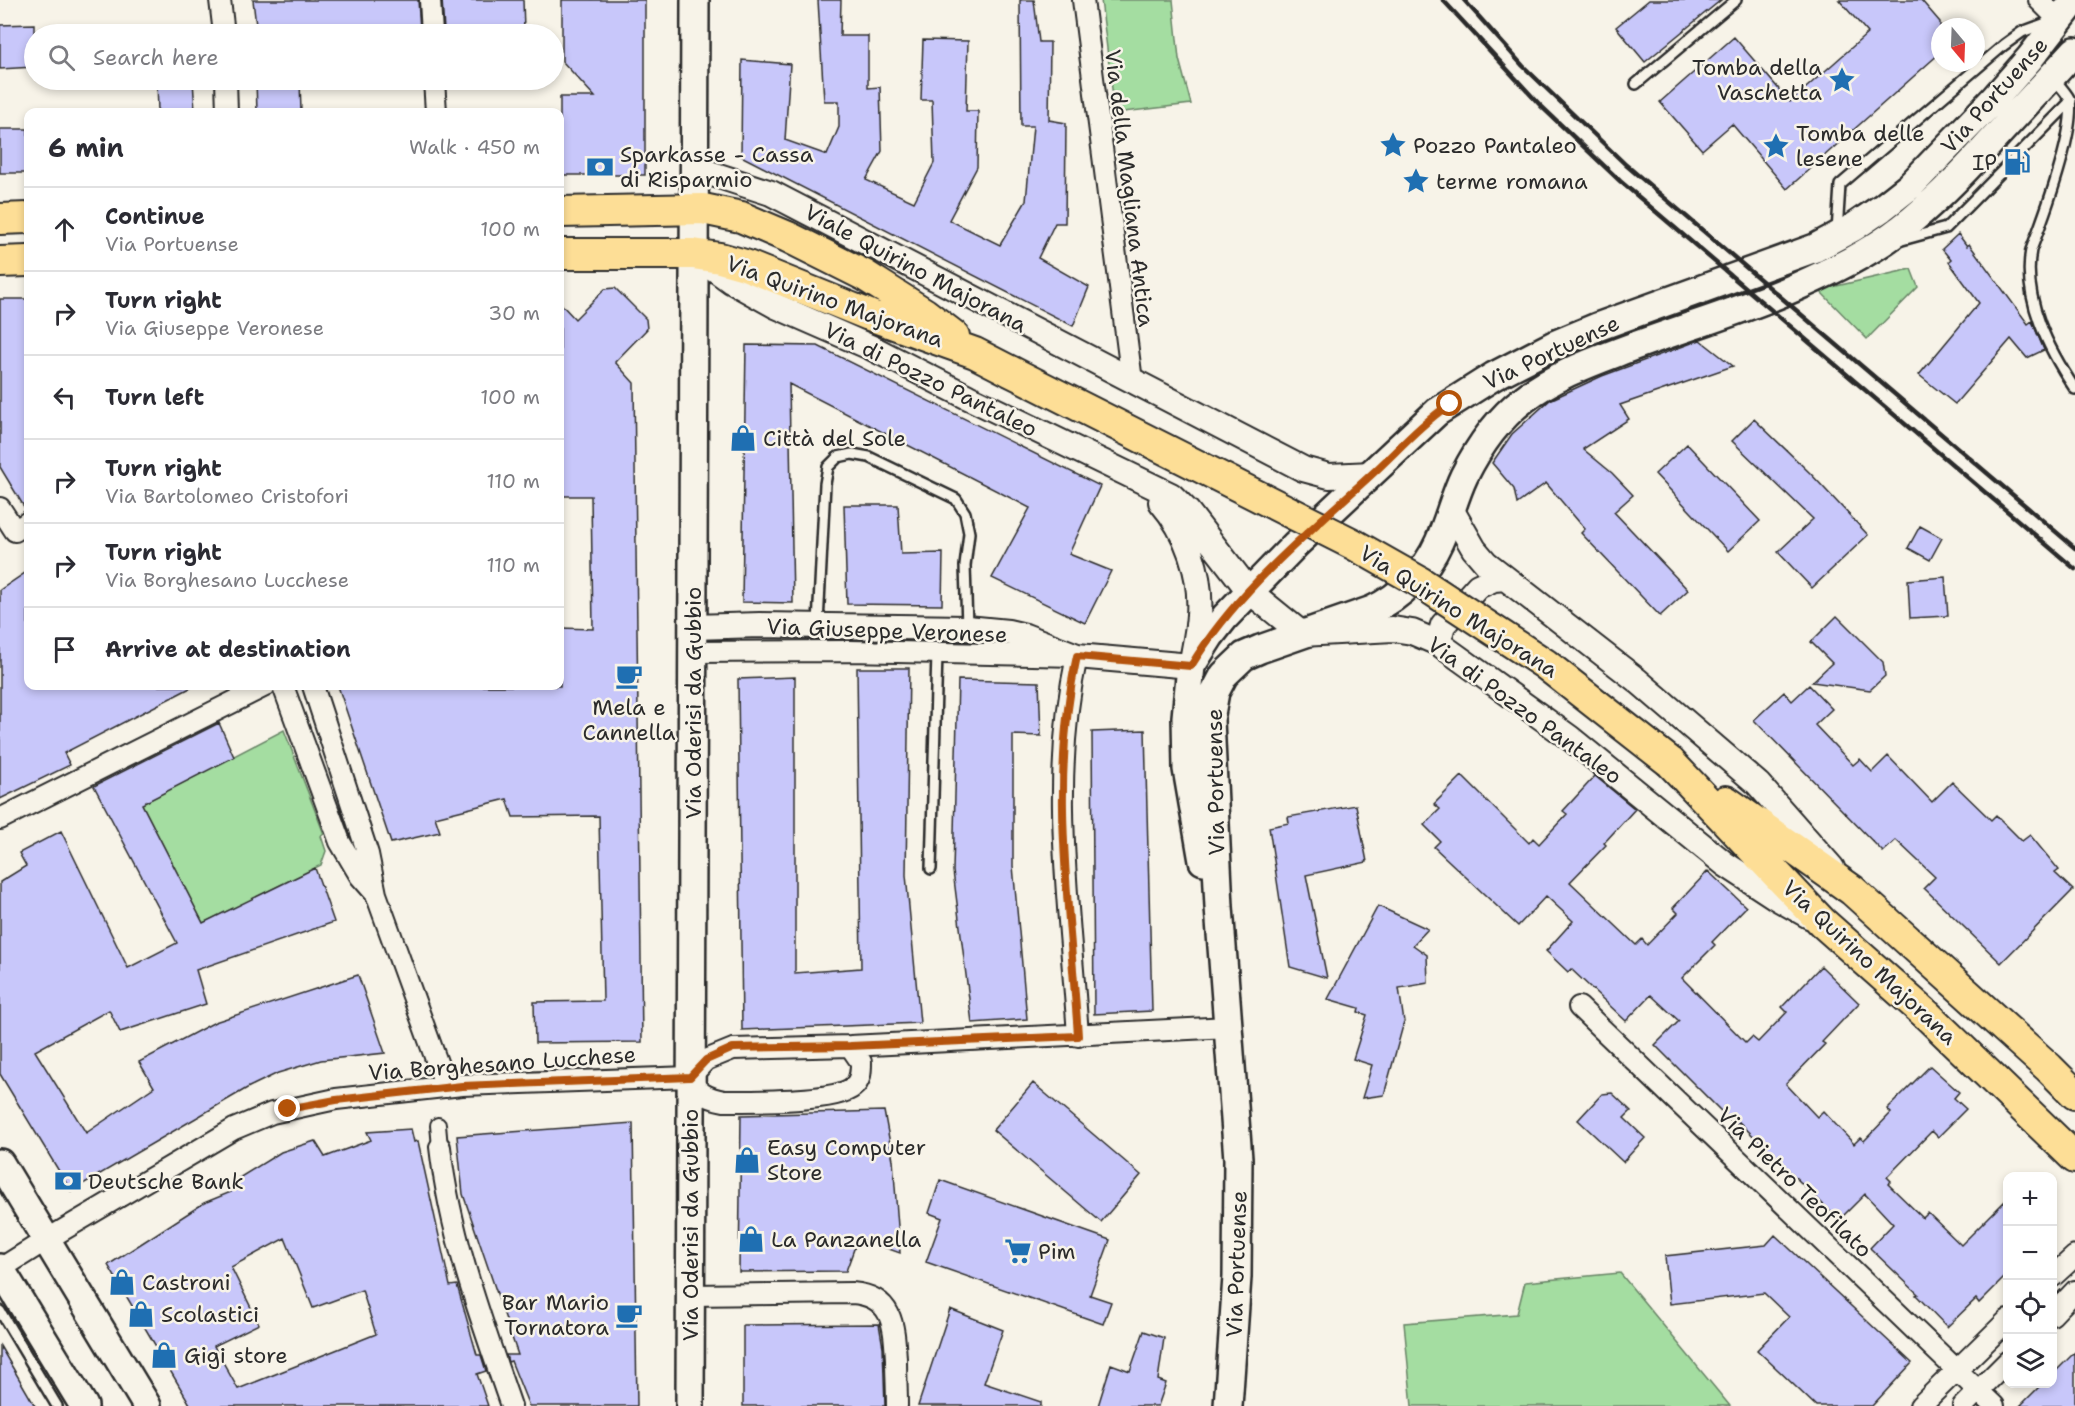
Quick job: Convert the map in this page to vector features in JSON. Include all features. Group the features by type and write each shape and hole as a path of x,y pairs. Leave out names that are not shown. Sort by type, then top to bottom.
{"main road":[{"name":"Via Oderisi da Gubbio","path":"690,1406 695,0"},
{"name":"Via Portuense","path":"1219,907 1200,851 1188,769 1186,717 1191,666 1210,636 1249,591 1326,514 1437,412 1464,394 1516,365 1597,327 1769,265 1837,237 1882,208 1910,186 1994,99 2070,9"},
{"name":"Via Portuense","path":"1228,1406 1239,1220 1237,1140 1219,907 1210,740 1210,713 1215,692 1224,675 1244,656 1276,642 1372,610 1387,604 1395,597 1418,575 1429,560 1440,540 1470,465 1491,433 1518,404 1540,388 1581,367 1795,288 1871,249 1902,229 1949,187 2075,51"},
{"name":"Via Quirino Majorana","path":"564,212 715,210 741,217 864,275 924,313 975,353"},
{"path":"0,219 24,218"},
{"name":"Via Quirino Majorana","path":"564,254 693,254 720,258 745,266 869,315 975,353 1342,538 1420,582 1545,664 1670,762 1851,890 2075,1094"},
{"path":"0,262 24,261"},
{"name":"Via Quirino Majorana","path":"1670,762 1822,922 1928,1016 2075,1158"},
{"path":"0,1163 147,1406"},
{"path":"0,1269 84,1406"}],"street":[{"path":"220,0 223,24"},
{"path":"430,0 431,24"},
{"name":"Via della Magliana Antica","path":"1083,0 1132,381"},
{"path":"2039,0 2070,9"},
{"path":"226,90 227,108"},
{"path":"434,90 435,108"},
{"name":"Viale Quirino Majorana","path":"694,168 771,193 1132,381"},
{"name":"Via di Pozzo Pantaleo","path":"693,254 731,281 776,306 872,348 1140,481 1163,490 1181,503 1249,591 1302,633 1393,629 1412,632 1438,643 1570,738 1725,864 1777,898 1822,922"},
{"path":"1132,381 1303,469 1329,477 1372,474"},
{"name":"Via di Pozzo Pantaleo","path":"1140,481 1176,522 1186,540 1194,565 1200,613 1191,666"},
{"path":"0,508 22,527"},
{"name":"Via Quirino Majorana","path":"1451,508 1480,556 1504,578 1638,681 1758,784 1851,890"},
{"path":"1438,643 1443,625 1478,586 1494,579 1504,578"},
{"name":"Via Giuseppe Veronese","path":"693,639 818,626 967,628 1025,636 1077,656"},
{"name":"Via Giuseppe Veronese","path":"693,639 850,651 1077,656 1191,666"},
{"path":"1077,656 1063,763 1064,865 1078,1036"},
{"path":"0,819 256,690"},
{"path":"284,690 340,842 360,876 376,894"},
{"path":"314,690 368,854 376,894 446,1087"},
{"name":"Via Pietro Teofilato","path":"1579,1007 1994,1406"},
{"path":"850,1046 861,1062 859,1081 849,1090 834,1095 724,1101 710,1098 699,1091 693,1086 690,1077 706,1060 733,1048 850,1046 1229,1027"},
{"name":"Via Borghesano Lucchese","path":"0,1269 234,1129 262,1116 336,1100 446,1087 690,1077"},
{"path":"438,1125 445,1187 456,1234 511,1406"},
{"path":"2057,1272 2075,1256"},
{"path":"2057,1310 2075,1291"},
{"path":"690,1294 852,1293 876,1300 887,1310 893,1325 897,1406"},
{"path":"1920,1406 2003,1324"},
{"path":"1963,1406 2003,1365"}],"lane":[{"path":"1636,84 1736,0"},
{"path":"1837,237 1840,184 2004,45 2029,29 2070,9"},
{"path":"2052,76 2071,101 2075,128 2073,139 2031,250 2030,280 2037,316 2055,360 2075,390"},
{"path":"1871,249 1946,228 2071,101"},
{"path":"818,626 825,484 828,466 838,457 852,454 869,457 956,499 965,513 969,533 965,566 967,628"},
{"path":"931,869 937,654"},
{"path":"0,1311 57,1406"}],"green space":[{"path":"1101,0 1173,0 1179,59 1191,104 1115,113"},
{"path":"1911,269 1918,287 1867,339 1819,290"},
{"path":"284,730 324,834 321,836 326,851 321,865 203,923 142,804"},
{"path":"1620,1273 1730,1406 1412,1406 1404,1323 1517,1314 1525,1282"}],"building":[{"path":"253,0 418,0 420,24 256,24"},
{"path":"442,0 523,0 524,24 444,24"},
{"path":"562,0 645,0 645,175 564,175 564,108 560,108 560,97 595,97 564,63 564,24 562,24"},
{"path":"818,0 841,0 840,36 868,36 868,88 880,87 882,151 866,180 914,202 934,163 932,100 921,100 923,40 968,41 966,111 978,111 977,167 949,220 1000,245 1026,201 1033,126 1021,126 1020,0 1034,0 1039,42 1050,42 1049,120 1066,123 1065,223 1055,223 1038,258 1089,287 1073,326 741,156 742,60 790,64 785,140 827,155 839,127 839,101 824,101"},
{"path":"1649,0 1721,0 1645,62 1616,27"},
{"path":"1839,0 1921,0 1937,18 1931,18 1931,61 1787,189 1732,124 1702,150 1660,102 1734,37 1790,102 1868,33"},
{"path":"24,24 24,68 0,69 0,25"},
{"path":"157,90 194,90 195,108 158,108"},
{"path":"256,90 300,90 301,108 257,108"},
{"path":"0,129 24,129 24,173 0,173"},
{"path":"1958,234 1967,246 1969,244 2028,324 2032,321 2044,350 2027,358 2011,339 1955,404 1919,375 1979,303 1942,249"},
{"path":"615,288 646,319 647,329 615,362 634,383 642,1042 535,1043 534,1002 603,1001 599,816 513,817 507,799 435,817 440,832 391,843 339,690 564,690 564,628 593,629 591,496 564,496 564,307 575,319 605,289"},
{"path":"0,299 24,299 24,507 0,467"},
{"path":"1700,340 1733,366 1620,405 1629,419 1583,449 1612,473 1633,495 1614,512 1688,590 1660,616 1581,533 1585,529 1546,483 1517,504 1514,489 1492,463 1512,434 1550,400 1602,376"},
{"path":"746,345 818,346 1100,486 1069,554 1111,571 1085,623 992,578 1030,508 789,384 793,603 742,602"},
{"path":"1754,419 1811,474 1868,535 1812,588 1778,552 1813,519 1732,441"},
{"path":"1687,444 1760,521 1728,551 1655,474"},
{"path":"844,505 898,505 901,554 943,553 942,605 847,604"},
{"path":"1920,526 1942,538 1930,560 1908,548"},
{"path":"24,574 24,690 186,690 64,753 70,765 0,799 0,590"},
{"path":"1945,577 1948,616 1910,618 1908,580"},
{"path":"1837,616 1883,662 1885,676 1870,690 1812,682 1832,663 1811,642"},
{"path":"857,668 909,668 906,875 920,1023 742,1030 738,679 795,677 795,973 861,968"},
{"path":"958,680 1039,682 1041,736 1013,735 1013,866 1027,1019 972,1023 953,871"},
{"path":"1809,685 1832,709 1815,725 1853,765 1860,759 1872,772 1888,756 1932,802 1952,782 1991,820 1996,815 2022,841 2030,835 2059,870 2055,873 2073,890 2001,963 1924,888 1935,877 1896,840 1883,852 1754,720 1784,692 1792,701"},
{"path":"219,723 234,757 142,804 203,923 315,868 334,922 196,970 206,1004 120,1032 109,1010 35,1051 86,1133 154,1087 139,1062 215,1022 358,975 385,1053 321,1060 278,1073 249,1087 71,1191 0,1074 0,882 26,866 19,853 61,831 128,968 177,943 94,786"},
{"path":"1145,730 1152,1011 1094,1014 1092,732"},
{"path":"1462,776 1529,843 1533,838 1539,844 1567,814 1563,811 1595,776 1635,809 1604,843 1606,845 1570,882 1636,945 1642,939 1647,945 1678,913 1673,908 1708,871 1746,907 1712,942 1715,945 1682,978 1746,1043 1752,1037 1758,1042 1787,1012 1782,1007 1821,966 1859,1003 1822,1042 1825,1044 1786,1084 1817,1117 1823,1111 1854,1144 1860,1138 1864,1141 1891,1113 1887,1109 1930,1066 1959,1092 1954,1098 1966,1109 1938,1137 1932,1131 1887,1177 1891,1181 1888,1184 1923,1218 1928,1213 1961,1245 2003,1203 2003,1279 1979,1303 1976,1299 1947,1327 1916,1295 1918,1294 1870,1248 1893,1224 1865,1194 1839,1220 1739,1122 1736,1126 1655,1045 1679,1021 1651,995 1626,1021 1571,969 1568,972 1546,951 1573,921 1546,896 1518,926 1434,847 1440,841 1424,825 1440,809 1434,804"},
{"path":"1356,805 1367,862 1306,875 1327,978 1290,967 1269,827 1289,823 1288,817"},
{"path":"1378,906 1428,929 1413,945 1427,955 1428,983 1399,988 1404,1022 1384,1095 1362,1098 1372,1065 1353,1059 1367,1015 1358,1012 1359,1008 1328,999"},
{"path":"1033,1083 1141,1175 1101,1222 993,1130"},
{"path":"1612,1093 1631,1111 1624,1118 1645,1138 1623,1162 1578,1120 1602,1094"},
{"path":"884,1111 893,1160 900,1253 858,1238 846,1271 739,1272 741,1115"},
{"path":"633,1123 637,1406 529,1406 511,1361 508,1362 506,1355 518,1355 463,1194 457,1136"},
{"path":"411,1129 414,1142 418,1141 450,1286 457,1285 477,1355 481,1355 486,1371 477,1374 488,1406 191,1406 108,1265 204,1203 231,1192 226,1186 281,1152 315,1141 325,1157 371,1140 367,1132","holes":["285,1238 313,1308 362,1290 376,1334 238,1389 214,1346 259,1324 231,1267"]},
{"name":"Pim","path":"940,1180 1110,1240 1090,1295 1111,1302 1103,1324 926,1262 942,1218 929,1213"},
{"path":"1775,1235 1912,1363 1872,1406 1816,1406 1757,1350 1789,1317 1764,1293 1670,1304 1665,1256 1766,1245"},
{"path":"950,1309 1003,1330 984,1383 1041,1402 1041,1406 918,1406"},
{"path":"879,1324 883,1347 885,1406 743,1406 743,1325"},
{"path":"1144,1331 1164,1338 1158,1380 1166,1383 1158,1406 1098,1406 1111,1364 1130,1371"},
{"path":"0,1346 35,1406 0,1406"},
{"path":"2075,1352 2075,1406 2020,1406 2038,1388 2057,1388 2057,1370"}],"railway":[{"path":"1443,0 1541,106 1620,181 2075,569"},
{"path":"1464,0 1523,66 1626,165 2075,548"}],"place":[{"name":"Tomba della Vaschetta","path":"1842,80"},
{"name":"Pozzo Pantaleo","path":"1393,145"},
{"name":"Tomba delle lesene","path":"1776,146"},
{"name":"IP","path":"2017,162"},
{"name":"Sparkasse - Cassa di Risparmio","path":"600,167"},
{"name":"terme romana","path":"1416,181"},
{"name":"Città del Sole","path":"743,438"},
{"name":"Mela e Cannella","path":"629,676"},
{"name":"Easy Computer Store","path":"747,1160"},
{"name":"Deutsche Bank","path":"68,1181"},
{"name":"La Panzanella","path":"751,1239"},
{"name":"Pim","path":"1018,1251"},
{"name":"Castroni","path":"122,1282"},
{"name":"Scolastici","path":"141,1314"},
{"name":"Bar Mario Tornatora","path":"629,1315"},
{"name":"Gigi store","path":"164,1355"}],"route":[{"path":"288,1109 336,1100 462,1086 690,1077 706,1060 733,1048 850,1046 1078,1036 1064,865 1063,763 1077,656 1191,666 1210,636 1249,591 1334,507 1437,412 1450,404"}]}
